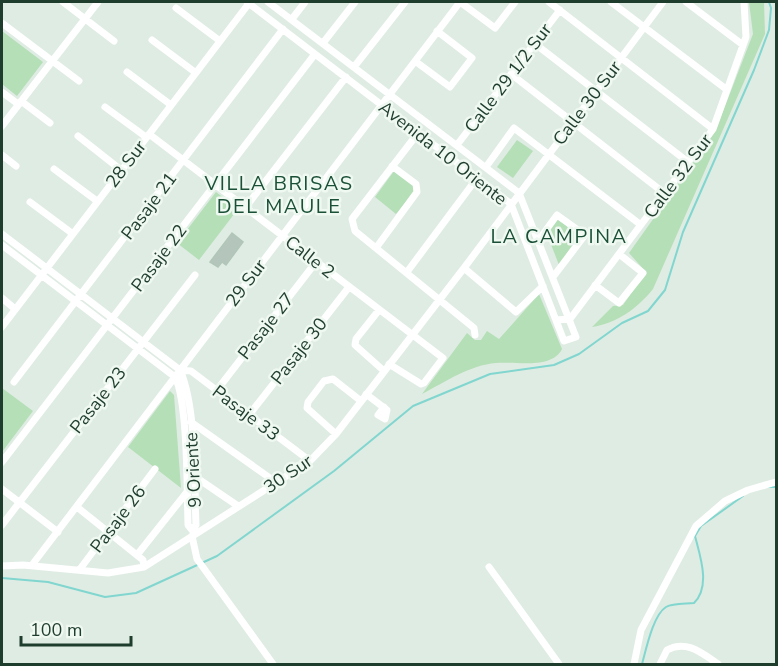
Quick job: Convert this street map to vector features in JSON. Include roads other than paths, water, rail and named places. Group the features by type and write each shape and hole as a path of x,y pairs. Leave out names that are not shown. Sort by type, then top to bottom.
{"street":[{"path":"63,2 114,41"},
{"path":"2,126 98,2"},
{"name":"Avenida 10 Oriente","path":"249,2 511,204 564,341 576,336 519,193 268,2"},
{"name":"28 Sur","path":"2,327 249,2"},
{"path":"292,19 305,2"},
{"path":"323,43 355,2"},
{"path":"354,67 405,2"},
{"path":"460,2 495,28 515,2"},
{"name":"29 Sur","path":"32,565 460,2"},
{"path":"549,2 713,129"},
{"path":"611,2 726,89"},
{"name":"Calle 30 Sur","path":"511,204 663,2"},
{"path":"686,2 743,45"},
{"name":"Calle 32 Sur","path":"570,319 713,129 747,30 744,2"},
{"path":"176,8 220,41"},
{"name":"Calle 29 1/2 Sur","path":"457,145 560,10"},
{"path":"2,23 79,81"},
{"name":"Pasaje 21","path":"14,382 283,29"},
{"path":"415,61 450,87 456,80 472,58 437,31"},
{"path":"152,40 196,73"},
{"path":"534,43 688,162"},
{"name":"Pasaje 22","path":"2,462 315,54"},
{"path":"127,72 171,105"},
{"path":"511,74 664,193"},
{"path":"245,208 346,77"},
{"path":"2,92 51,123"},
{"name":"Calle 2","path":"105,107 184,160 443,358 421,384 389,364"},
{"path":"486,167 514,128 641,225"},
{"path":"418,133 352,219 355,231 440,298 474,328 475,335"},
{"path":"78,136 121,170"},
{"path":"2,155 16,166"},
{"path":"376,248 417,192 416,184 392,166"},
{"path":"54,169 98,201"},
{"path":"407,272 477,178"},
{"path":"30,202 73,234"},
{"name":"30 Sur","path":"2,566 32,565 117,573 144,567 192,534 310,461 336,434 511,204"},
{"path":"538,241 557,215 585,235 553,277"},
{"path":"2,234 180,370"},
{"path":"2,245 175,378"},
{"path":"595,285 619,303 643,273 619,254"},
{"name":"Pasaje 27","path":"216,390 316,262"},
{"path":"464,268 516,312 543,286"},
{"name":"Pasaje 23","path":"2,525 195,275"},
{"name":"Pasaje 30","path":"249,415 349,287"},
{"path":"2,298 15,309"},
{"path":"379,310 356,339 355,345 384,371"},
{"path":"556,320 570,319"},
{"name":"Pasaje 33","path":"180,370 191,371 310,461"},
{"name":"9 Oriente","path":"180,370 187,393 194,476 196,525 192,534"},
{"name":"9 Oriente","path":"175,378 181,403 188,525 192,534"},
{"path":"336,434 307,408 308,402 324,381 333,380 384,407"},
{"path":"190,422 277,483"},
{"name":"Pasaje 26","path":"80,569 155,469"},
{"path":"194,476 238,506"},
{"path":"634,664 641,630 696,526 725,501 748,490 777,482"},
{"path":"2,489 58,532"},
{"path":"137,555 187,492"},
{"path":"77,507 143,560 144,567"},
{"path":"192,534 199,561 273,664"},
{"path":"489,567 559,664"},
{"path":"660,664 664,653 675,646 693,648 718,664"}],"waterway":[{"path":"2,578 48,582 105,597 136,593 217,556 334,471 413,406 490,374 554,365 579,354 622,323 648,311 665,290 683,232 754,70 769,30 771,8 769,2"},
{"path":"767,487 776,487"},
{"path":"642,664 651,633 661,611 672,605 694,603 699,596 703,571 695,536 701,526 743,496"}],"district":[{"name":"VILLA BRISAS DEL MAULE","path":"279,194"},
{"name":"LA CAMPINA","path":"559,236"}]}
